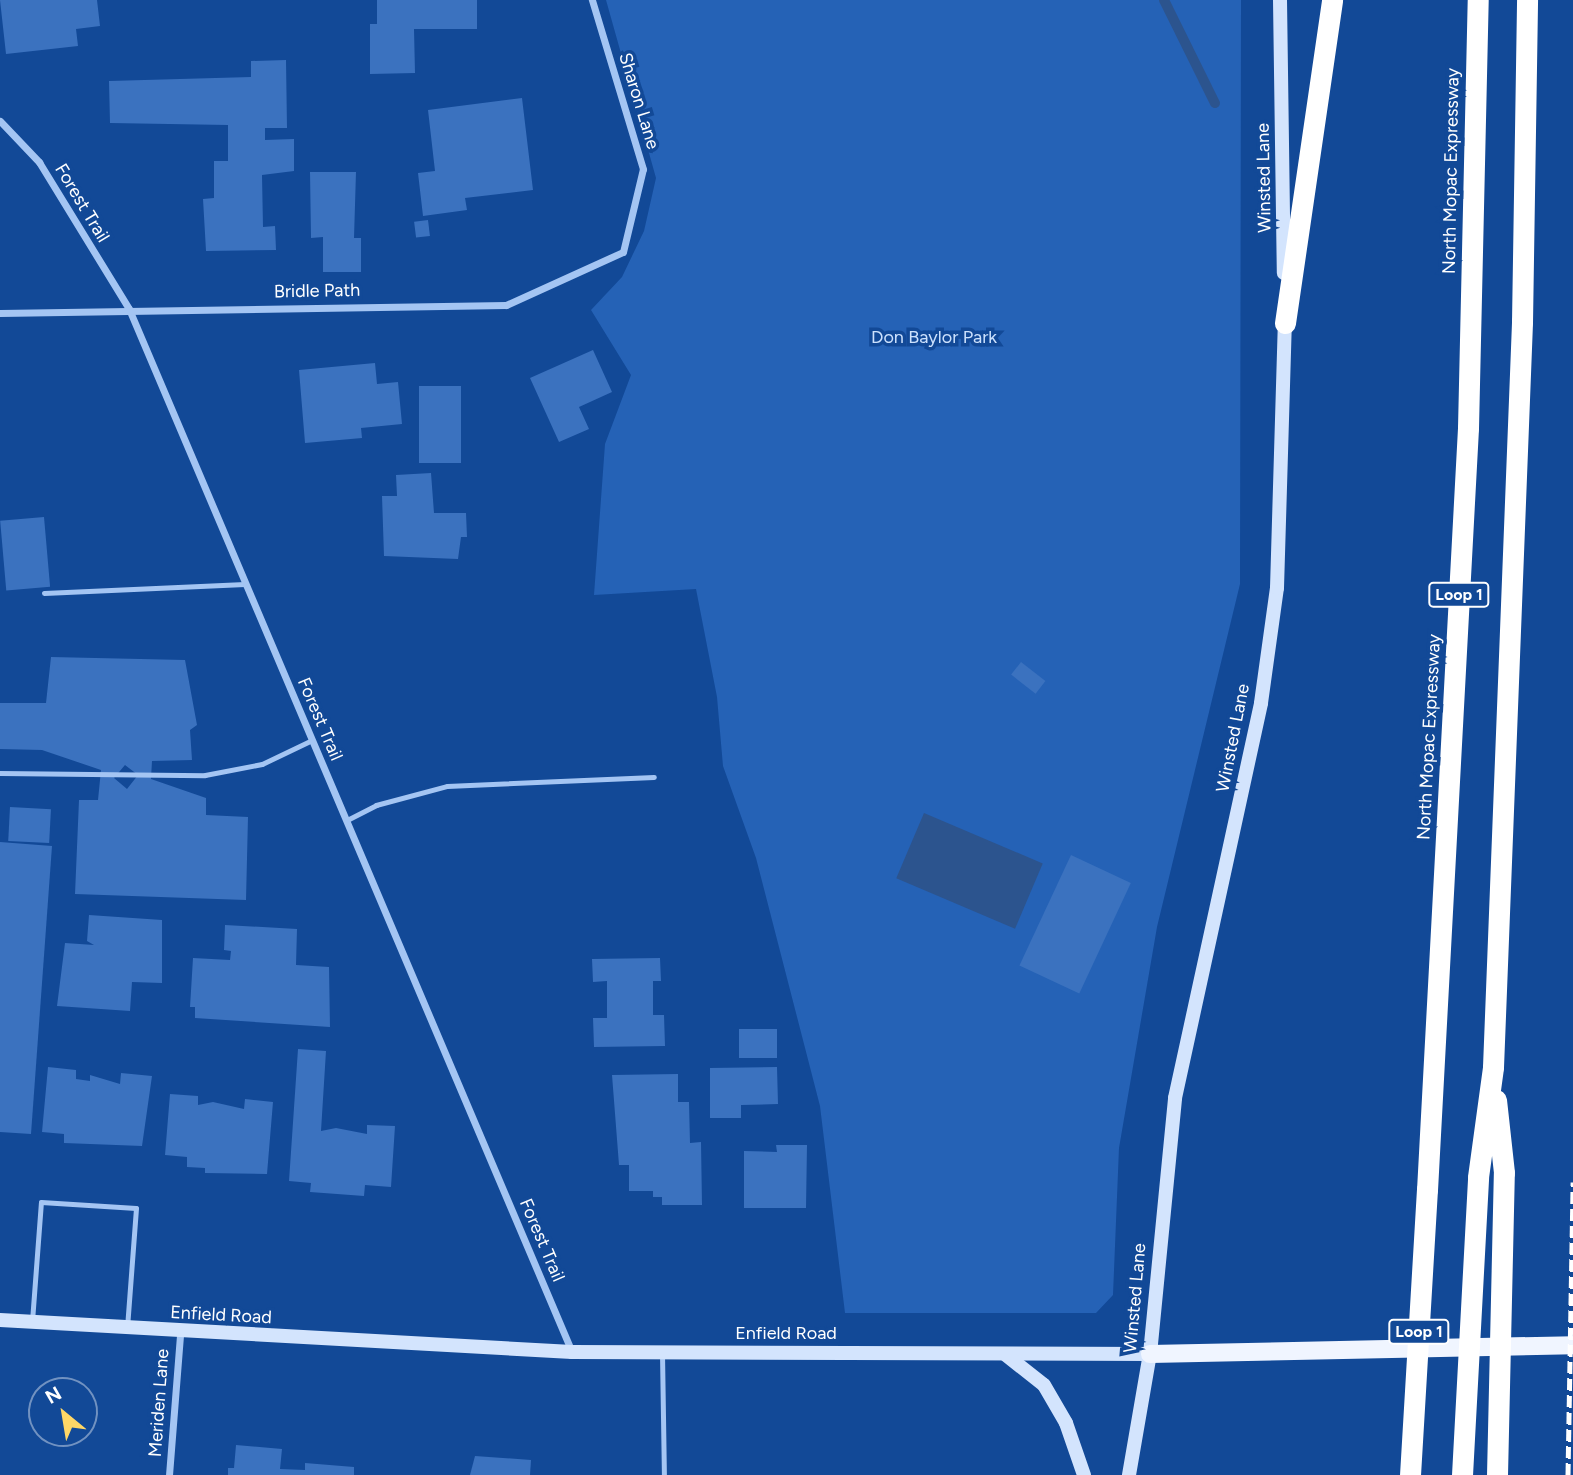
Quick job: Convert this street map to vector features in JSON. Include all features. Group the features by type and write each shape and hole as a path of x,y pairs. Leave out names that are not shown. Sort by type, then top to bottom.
{"highway":[{"path":"1285,323 1332,0"},
{"name":"North Mopac Expressway","path":"1410,1475 1468,428 1478,0"},
{"path":"1462,1475 1478,1178 1493,1067 1521,336 1527,0"},
{"path":"1493,1067 1504,1173 1497,1475"}],"main road":[{"name":"Winsted Lane","path":"1129,1475 1150,1354 1175,1098 1261,703 1278,588 1285,323 1280,0"},
{"name":"Enfield Road","path":"0,1320 180,1334 572,1352 1150,1354 1573,1345"},
{"path":"1006,1355 1044,1385 1066,1423 1084,1475"}],"street":[{"name":"Sharon Lane","path":"593,0 643,169 623,252"},
{"name":"Forest Trail","path":"0,121 39,162 129,309 572,1352"},
{"name":"Bridle Path","path":"0,313 506,305 623,252"},
{"name":"Meriden Lane","path":"169,1475 180,1334"}],"lane":[{"path":"44,593 245,584"},
{"path":"0,773 205,775 262,764 312,740"},
{"path":"346,820 376,805 447,786 654,777"},
{"path":"32,1323 41,1202 136,1208 127,1330"},
{"path":"662,1353 664,1475"}],"green space":[{"name":"Don Baylor Park","path":"606,0 1241,0 1240,584 1157,927 1119,1148 1113,1295 1096,1313 845,1313 820,1106 756,858 723,766 717,697 696,589 594,595 605,444 631,375 591,310 622,277 644,231 656,178"}],"shaded area":[{"path":"924,813 1043,863 1015,929 896,878"}],"building":[{"path":"0,0 97,0 100,26 76,29 78,46 6,54"},
{"path":"377,0 477,0 477,29 414,29 415,73 370,74 370,24 377,24"},
{"path":"286,60 287,128 265,128 265,140 294,139 294,171 262,175 263,227 275,226 276,250 206,251 203,199 214,198 214,161 228,161 228,125 110,123 109,81 251,77 251,61"},
{"path":"522,98 533,190 465,198 467,210 423,216 418,173 435,171 428,110"},
{"path":"310,172 356,172 354,238 361,238 361,272 323,272 323,237 311,238"},
{"path":"428,220 430,236 416,238 414,222"},
{"path":"593,350 612,392 579,407 589,429 559,442 530,378"},
{"path":"375,363 377,384 398,382 402,424 361,428 362,438 305,443 299,370"},
{"path":"419,386 461,386 461,463 419,463"},
{"path":"431,473 434,513 466,513 467,537 461,537 458,559 384,556 382,496 397,496 396,475"},
{"path":"44,517 50,587 6,591 0,521"},
{"path":"51,657 185,660 197,725 190,730 192,760 152,761 151,779 206,798 206,815 248,817 246,900 75,894 79,800 98,800 101,770 42,750 0,749 0,703 46,703","holes":["125,765 138,775 127,789 114,778"]},
{"path":"1021,662 1045,681 1036,694 1011,675"},
{"path":"10,807 51,809 49,843 8,841"},
{"path":"0,842 52,846 31,1134 0,1132"},
{"path":"1071,855 1131,883 1079,993 1019,966"},
{"path":"89,915 162,920 162,983 132,982 130,1011 57,1006 65,943 94,945 87,941"},
{"path":"225,925 297,929 296,965 329,967 330,1027 195,1018 195,1007 190,1007 193,958 230,960 231,951 224,950"},
{"path":"660,958 661,981 653,981 653,1015 664,1015 665,1046 594,1047 593,1018 607,1018 607,981 593,982 592,959"},
{"path":"739,1029 777,1029 777,1058 739,1058"},
{"path":"298,1049 326,1051 321,1131 336,1128 367,1134 367,1125 395,1126 391,1187 365,1185 364,1196 310,1192 311,1183 289,1181"},
{"path":"48,1067 76,1070 76,1079 90,1081 90,1075 120,1084 121,1073 152,1076 142,1146 64,1143 64,1134 42,1132"},
{"path":"777,1067 778,1104 741,1105 741,1118 710,1118 710,1068"},
{"path":"678,1074 678,1102 689,1102 690,1143 701,1142 702,1205 662,1205 662,1197 653,1197 653,1191 629,1191 629,1165 619,1165 612,1075"},
{"path":"170,1094 198,1096 198,1105 213,1102 244,1109 245,1099 273,1102 267,1174 205,1173 205,1168 187,1167 187,1157 165,1155"},
{"path":"776,1145 807,1145 806,1208 744,1208 744,1151 777,1152"},
{"path":"236,1445 282,1449 280,1469 305,1470 305,1463 354,1467 354,1475 228,1475 228,1468 234,1468"},
{"path":"475,1456 531,1460 530,1475 470,1475"}],"waterway":[{"path":"1164,0 1215,103"}],"railway":[{"path":"1568,1475 1573,1182"}]}
